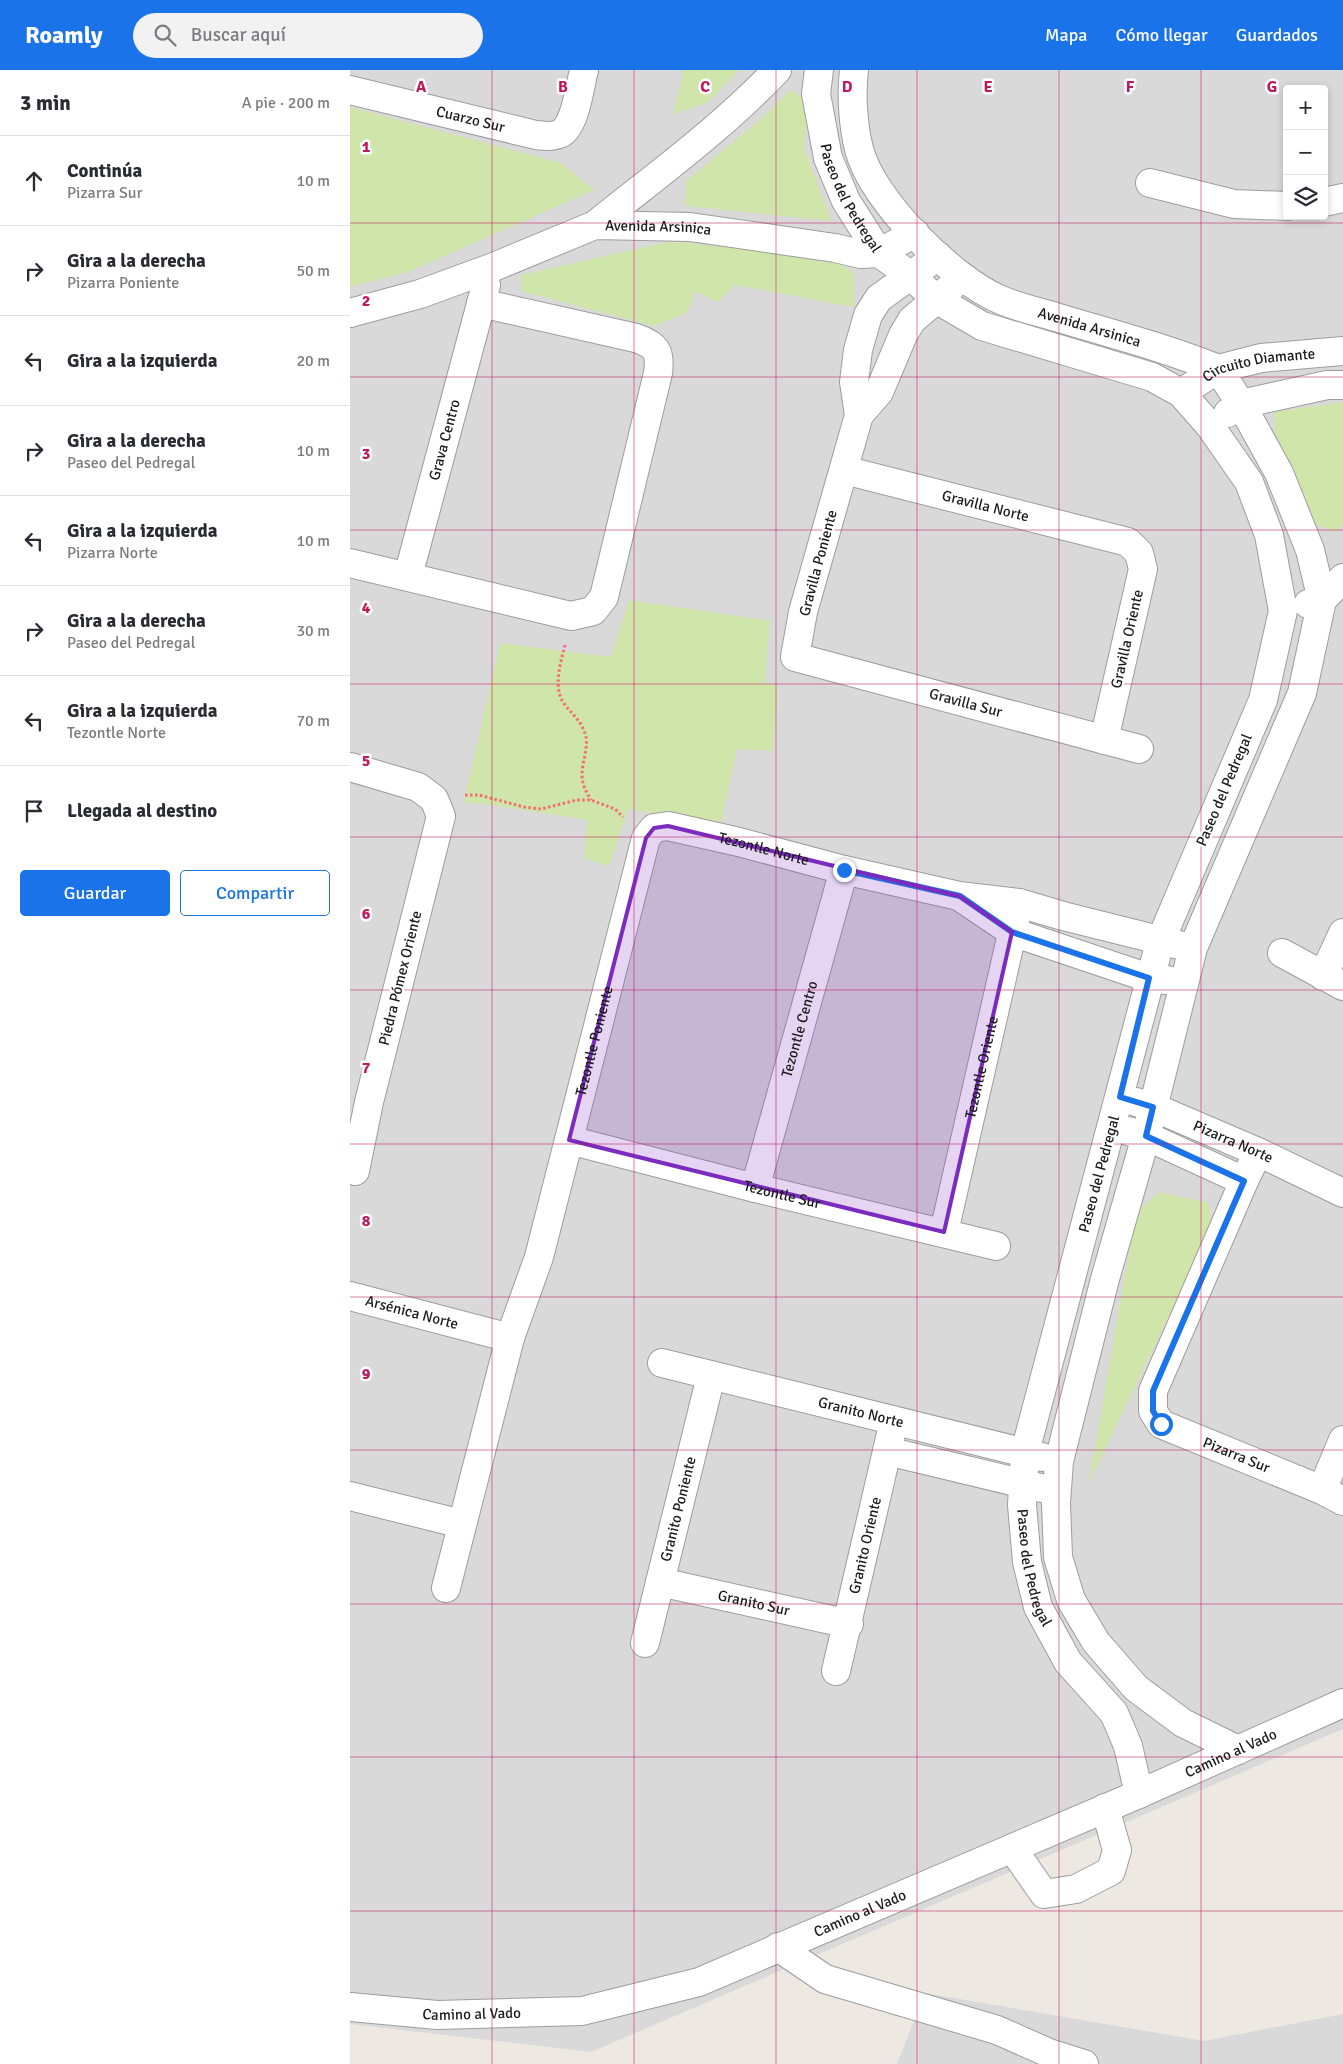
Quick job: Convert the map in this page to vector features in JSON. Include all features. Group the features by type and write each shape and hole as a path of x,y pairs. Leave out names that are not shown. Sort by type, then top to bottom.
{"street":[{"name":"Cuarzo Sur","path":"350,90 536,135 549,136 561,134 569,127 584,70"},
{"path":"595,225 700,142 752,96 777,70"},
{"name":"Paseo del Pedregal","path":"819,70 816,94 828,158 846,201 880,253 910,275 936,299"},
{"name":"Paseo del Pedregal","path":"854,70 852,90 859,149 876,187 915,233 963,278"},
{"path":"1150,183 1234,204 1283,206"},
{"path":"1328,201 1343,198"},
{"name":"Avenida Arsinica","path":"350,314 420,294 491,268 595,225 690,227 836,248 861,254 880,253"},
{"path":"880,253 915,233"},
{"path":"859,415 854,382 858,350 868,315 880,298 938,256"},
{"name":"Grava Centro","path":"408,576 491,268"},
{"path":"859,415 879,392 903,335 912,320 963,278"},
{"name":"Avenida Arsinica","path":"963,278 1001,300 1180,354 1218,369"},
{"name":"Avenida Arsinica","path":"936,299 982,326 1152,377 1181,393"},
{"path":"350,562 571,616 593,611 604,597 658,373 659,361 656,349 647,342 636,338 481,303"},
{"name":"Circuito Diamante","path":"1181,393 1218,369 1261,358 1343,351"},
{"name":"Paseo del Pedregal","path":"1218,369 1241,404 1279,473 1310,550 1322,600 1302,693 1193,948 1146,1136 1105,1279 1059,1461 1056,1491 1058,1558 1071,1600 1096,1642 1136,1688 1183,1723 1238,1750"},
{"path":"1210,426 1241,404 1327,385 1343,385"},
{"name":"Paseo del Pedregal","path":"1139,1794 1128,1746 1114,1713 1068,1662 1038,1608 1027,1562 1022,1505 1025,1452 1120,1097 1149,978 1160,942 1263,700 1283,610 1269,535 1249,482 1210,426 1181,393"},
{"name":"Gravilla Poniente","path":"795,657 803,612 859,415"},
{"name":"Gravilla Norte","path":"844,470 1128,542"},
{"name":"Gravilla Oriente","path":"1104,740 1143,569 1139,553 1128,542"},
{"path":"1283,610 1322,600 1343,578"},
{"name":"Gravilla Sur","path":"795,657 1139,749"},
{"path":"350,767 418,787 438,808"},
{"name":"Piedra Pómex Oriente","path":"355,1170 360,1099 438,808"},
{"name":"Tezontle Norte","path":"654,828 668,826 739,842 844,870 960,896 1019,903 1160,942 1193,948"},
{"name":"Tezontle Poniente","path":"446,1588 510,1338 539,1256 646,838 654,828"},
{"path":"1207,829 1238,839"},
{"name":"Tezontle Centro","path":"754,1188 844,870"},
{"name":"Tezontle Norte","path":"960,896 1012,932 1149,978 1183,982"},
{"name":"Tezontle Oriente","path":"944,1232 1019,903"},
{"path":"1282,953 1333,981 1343,933"},
{"name":"Pizarra Norte","path":"1120,1097 1153,1107 1258,1152 1343,1193"},
{"path":"1112,1126 1146,1136 1244,1181 1258,1152"},
{"name":"Tezontle Sur","path":"569,1140 754,1188 996,1246"},
{"name":"Pizarra Sur","path":"1244,1181 1153,1391 1153,1411 1161,1424 1333,1496"},
{"name":"Arsénica Norte","path":"350,1296 510,1338"},
{"name":"Granito Norte","path":"662,1364 1059,1461"},
{"name":"Granito Poniente","path":"645,1643 711,1376"},
{"name":"Granito Oriente","path":"836,1671 849,1624 894,1421"},
{"path":"1333,1496 1343,1440"},
{"path":"887,1451 1056,1491"},
{"path":"350,1496 462,1524"},
{"name":"Granito Sur","path":"660,1582 849,1624"},
{"name":"Camino al Vado","path":"350,2007 437,2015 582,2010 699,1982 1139,1794 1343,1703"},
{"path":"1012,1848 1044,1894 1076,1889 1111,1871 1117,1850 1105,1808"},
{"path":"778,1947 825,1979 997,2030 1047,2059 1084,2064"}],"path":[{"path":"571,616 562,657 559,692 563,701 582,725 586,738 586,755 582,774 583,785 591,800"},
{"path":"438,808 457,795 479,795 524,807 542,809 577,800 591,800 615,809 621,816 654,828"}],"highlighted area":[{"path":"668,826 959,896 1012,932 944,1232 569,1140 646,838 654,828"}],"shaded area":[{"path":"350,70 1343,70 1343,1729 591,2052 350,2024"},
{"path":"925,1993 1204,2041 1343,2014 1343,2064 897,2064"}],"green space":[{"path":"684,70 739,70 708,102 673,115"},
{"path":"790,90 810,100 804,148 831,221 685,206 686,181 761,119"},
{"path":"350,107 561,163 594,190 408,272 350,287"},
{"path":"672,241 834,260 854,273 854,307 735,285 718,302 695,291 688,312 654,326 521,291 521,275"},
{"path":"1343,402 1343,526 1335,532 1313,523 1275,432 1274,412"},
{"path":"629,600 770,621 765,681 778,687 773,751 737,749 721,824 628,809 609,866 584,858 587,820 485,804 464,803 500,643 611,657"},
{"path":"1160,1192 1208,1203 1212,1225 1089,1483 1136,1211"}],"route":[{"path":"844,870 960,896 1012,932 1149,978 1120,1097 1153,1107 1146,1136 1244,1181 1153,1391 1153,1411 1161,1424"}]}
